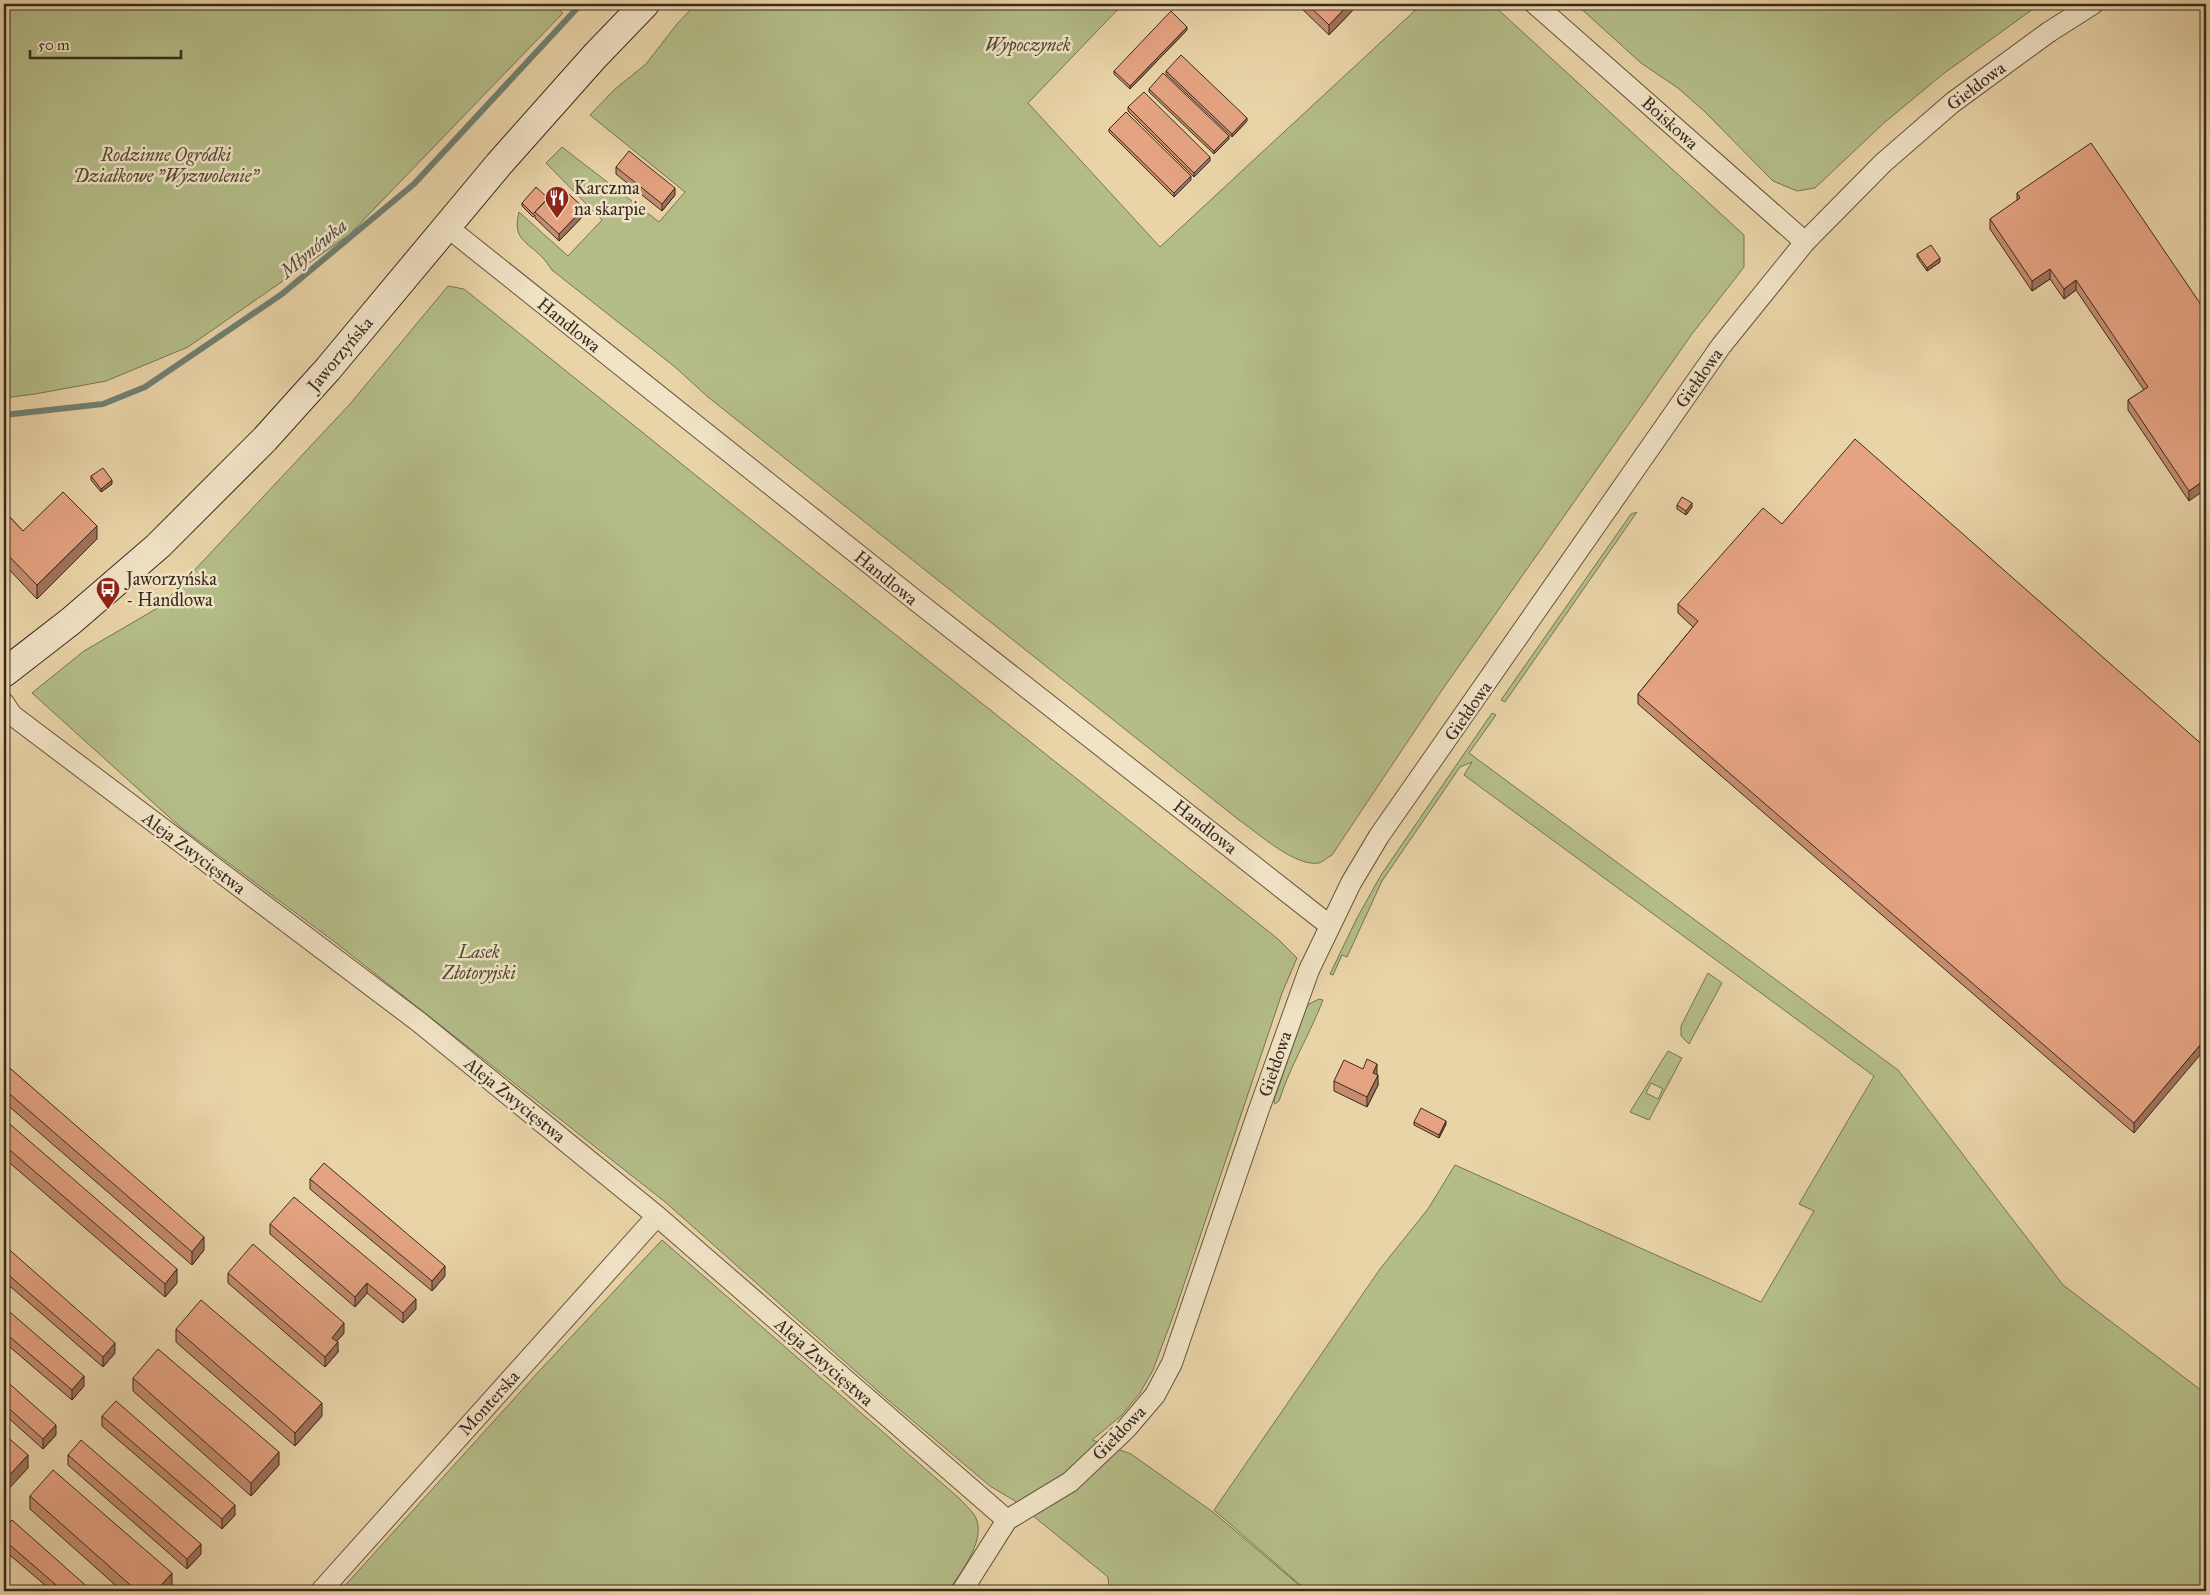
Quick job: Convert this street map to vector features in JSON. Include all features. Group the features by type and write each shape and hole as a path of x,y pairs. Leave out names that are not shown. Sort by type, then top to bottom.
{"street":[{"name":"Jaworzyńska","path":"4,673 25,658 158,546 258,446 328,370 446,226 595,56 645,4"},
{"name":"Boiskowa","path":"1535,4 1805,242"},
{"name":"Giełdowa","path":"1007,1520 1070,1482 1141,1414 1155,1395 1168,1371 1297,1002 1329,925 1351,883 1379,836 1721,346 1805,242 1883,163 1952,102 2049,32 2093,4"},
{"name":"Handlowa","path":"446,226 907,595 1329,925"},
{"name":"Aleja Zwycięstwa","path":"4,703 12,715 419,1022 657,1216 1007,1520"},
{"name":"Monterska","path":"321,1591 657,1216"},
{"path":"962,1591 1007,1520"}],"green space":[{"name":"Rodzinne Ogródki Działkowe \"Wyzwolenie\"","path":"4,4 552,4 563,13 349,235 188,347 106,381 4,398"},
{"name":"Wypoczynek","path":"696,4 1123,4 1028,103 1160,247 1422,4 1492,4 1744,235 1744,267 1692,334 1442,690 1332,855 1322,862 1309,863 1288,855 1239,820 708,397 675,367 552,270 542,257 522,239 517,228 519,212 568,256 602,220 546,163 562,147 659,222 685,192 590,115 614,90 646,64 677,24"},
{"path":"1576,4 2040,4 1943,74 1885,122 1815,188 1797,191 1773,181 1704,111 1678,88 1641,63"},
{"name":"Lasek Złotoryjski","path":"448,286 464,289 1278,939 1297,958 1282,993 1175,1311 1153,1370 1140,1393 1121,1416 1092,1440 1131,1454 1213,1512 1306,1591 1109,1591 1108,1577 1015,1501 990,1486 888,1400 664,1201 336,943 179,826 32,693 84,651 161,606 350,404"},
{"path":"1637,512 1505,702 1501,700 1631,514"},
{"path":"1492,713 1496,715 1469,753 1898,1070 2063,1285 2206,1394 2206,1591 1307,1591 1214,1510 1380,1269 1428,1209 1455,1165 1761,1302 1814,1211 1799,1204 1874,1076 1464,775 1472,762 1460,767 1382,881 1347,957 1342,955 1333,975 1330,974 1357,918 1381,875"},
{"path":"1708,973 1722,983 1689,1044 1681,1036 1681,1026"},
{"path":"1319,999 1323,1000 1318,1013 1279,1101 1275,1104 1274,1100 1306,1008 1309,1004"},
{"path":"1668,1051 1682,1058 1649,1120 1630,1112","holes":["1651,1083 1663,1089 1658,1099 1646,1093"]},
{"path":"662,1240 960,1499 972,1512 977,1521 977,1539 970,1558 948,1591 340,1591 541,1369"}],"building":[{"path":"1307,4 1349,4 1329,25"},
{"path":"1171,11 1187,27 1130,86 1114,71"},
{"path":"1181,55 1247,118 1232,134 1166,71"},
{"path":"1163,73 1229,136 1214,151 1149,89"},
{"path":"1144,92 1210,157 1194,173 1128,107"},
{"path":"1126,112 1191,176 1174,193 1109,129"},
{"path":"2091,143 2206,312 2206,479 2189,491 2128,400 2148,387 2076,280 2064,289 2050,269 2032,281 1990,219 2020,198 2017,193"},
{"path":"629,151 675,188 662,204 616,167"},
{"path":"560,186 584,208 559,234 535,212"},
{"path":"536,187 548,198 533,214 522,203"},
{"path":"1931,245 1940,258 1927,268 1917,254"},
{"path":"1855,439 2206,748 2206,1038 2134,1123 1638,694 1698,621 1678,604 1763,508 1782,524"},
{"path":"103,468 112,480 101,489 91,476"},
{"path":"63,492 97,526 37,585 4,551 4,511 23,531"},
{"path":"1682,497 1692,503 1686,511 1677,505"},
{"path":"1367,1059 1377,1064 1373,1073 1378,1075 1367,1097 1334,1081 1344,1060 1363,1069"},
{"path":"4,1063 204,1237 192,1252 4,1089"},
{"path":"1421,1108 1446,1121 1439,1135 1414,1122"},
{"path":"4,1119 177,1269 165,1284 4,1145"},
{"path":"324,1163 445,1266 432,1281 310,1179"},
{"path":"294,1197 416,1299 403,1313 367,1283 355,1297 270,1224"},
{"path":"253,1244 344,1323 332,1338 338,1342 325,1357 228,1273"},
{"path":"4,1245 115,1343 103,1357 4,1271"},
{"path":"201,1300 322,1403 295,1433 176,1329"},
{"path":"4,1307 84,1376 72,1390 4,1332"},
{"path":"158,1349 279,1452 251,1483 133,1378"},
{"path":"4,1379 56,1425 43,1439 4,1404"},
{"path":"116,1401 235,1505 222,1519 102,1416"},
{"path":"4,1434 28,1455 4,1481"},
{"path":"81,1440 201,1544 187,1559 68,1455"},
{"path":"53,1470 172,1573 156,1591 137,1591 30,1496"},
{"path":"12,1520 92,1591 63,1591 4,1540 4,1529"}],"waterway":[{"name":"Młynówka","path":"4,415 103,404 145,387 282,294 414,184 581,4"}],"place":[{"name":"Karczma na skarpie","path":"557,219"},
{"name":"Jaworzyńska - Handlowa","path":"108,610"}]}
